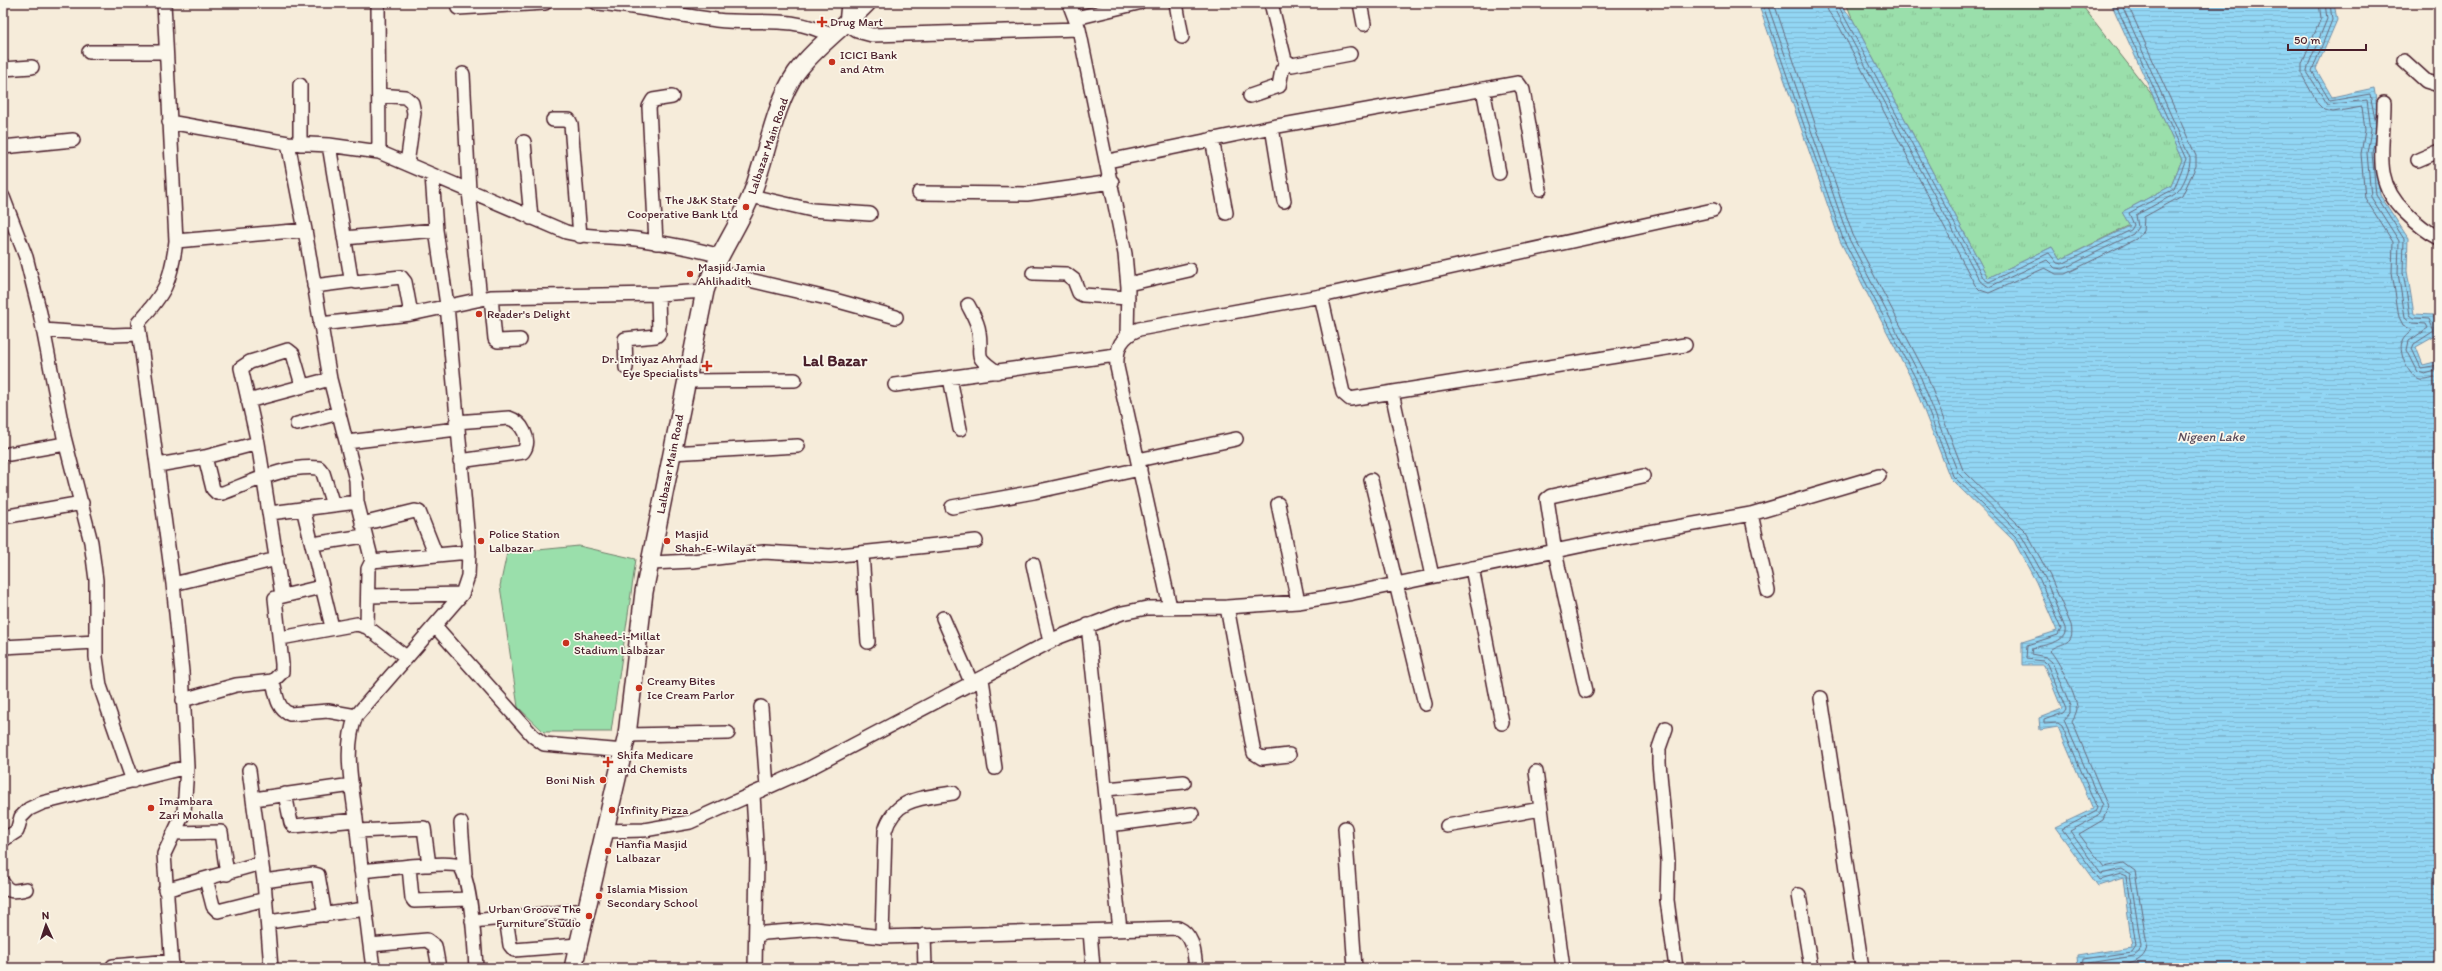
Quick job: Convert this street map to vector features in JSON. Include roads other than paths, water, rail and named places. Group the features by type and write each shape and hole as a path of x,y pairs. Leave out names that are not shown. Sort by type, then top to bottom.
{"main road":[{"name":"Lalbazar Main Road","path":"573,968 625,743 639,622 671,453 705,291 711,271 751,196 763,166 783,98 792,80 799,70 832,36 867,3"}],"street":[{"path":"113,966 172,965 165,890 164,854 184,812 187,768 173,584 138,323 160,299 172,274 176,241 164,3"},
{"path":"378,3 379,152"},
{"path":"458,8 545,3"},
{"path":"597,3 718,20 783,21 814,27 832,36"},
{"path":"848,3 846,24 864,34 872,35 1077,23 1112,6 1137,3"},
{"path":"1069,3 1077,23 1108,161 1125,254 1128,284 1127,334"},
{"path":"1176,3 1182,37"},
{"path":"1272,3 1285,60 1287,63 1292,65 1350,54"},
{"path":"1360,3 1364,24"},
{"path":"89,52 166,52"},
{"path":"2404,61 2426,81 2439,85"},
{"path":"1250,96 1279,86 1282,70 1287,63"},
{"path":"3,69 32,67"},
{"path":"463,74 469,191 485,298 495,339 498,341 520,340"},
{"path":"1108,161 1272,127 1514,83 1521,85 1540,188"},
{"path":"300,85 294,144 305,230 330,379 356,480 357,502 372,561 368,569 369,596 367,627"},
{"path":"1483,89 1499,173"},
{"path":"379,95 405,98 412,103 414,113 407,164"},
{"path":"656,243 649,107 652,100 672,98"},
{"path":"2384,104 2382,175 2387,192 2397,205 2422,229 2439,238"},
{"path":"553,120 569,120 571,124 580,236"},
{"path":"169,122 294,144 329,145 379,152 531,218 580,236 636,239 720,256"},
{"path":"1272,127 1284,201"},
{"path":"3,147 73,140"},
{"path":"1212,140 1226,213"},
{"path":"524,142 531,218"},
{"path":"329,145 344,238 353,281"},
{"path":"2418,160 2439,151"},
{"path":"373,968 365,909 352,785 350,731 356,716 462,594 468,576 469,552 447,305 436,230 432,174"},
{"path":"919,192 1027,194 1112,182"},
{"path":"751,196 823,211 870,214"},
{"path":"3,197 26,257 43,330 65,444 82,503 96,580 96,642 100,686 133,781"},
{"path":"1170,607 1116,355 1119,343 1127,334 1139,329 1321,296 1713,210"},
{"path":"176,241 305,230"},
{"path":"344,238 436,230"},
{"path":"1128,284 1189,270"},
{"path":"711,271 830,299 896,317"},
{"path":"1033,274 1066,274 1074,280 1079,293 1083,295 1128,298"},
{"path":"314,286 401,277 405,282 411,314"},
{"path":"320,324 411,314 485,298 658,294 705,291"},
{"path":"626,368 625,339 656,336 659,333 658,294"},
{"path":"1321,296 1346,398 1353,399 1685,345"},
{"path":"968,305 980,332 979,357 983,362 997,372"},
{"path":"43,330 113,335 139,334"},
{"path":"282,595 258,443 241,368 244,364 288,350 294,354 302,385"},
{"path":"895,385 1116,355"},
{"path":"950,378 960,429"},
{"path":"248,401 302,385 330,379"},
{"path":"687,381 795,380"},
{"path":"1392,393 1432,576"},
{"path":"298,424 339,413"},
{"path":"347,442 509,418 514,419 521,427 527,439 526,447 523,452 460,461"},
{"path":"952,507 1034,492 1236,439"},
{"path":"158,465 205,457 258,443"},
{"path":"9,454 65,444"},
{"path":"671,453 798,446"},
{"path":"205,457 213,489 217,493 223,493 264,478 308,466 319,468 323,473 333,505"},
{"path":"1586,691 1555,552 1547,499 1551,496 1643,476"},
{"path":"604,831 644,830 690,822 806,770 1050,642 1088,625 1122,613 1147,608 1227,607 1298,602 1555,552 1627,536 1752,514 1879,476"},
{"path":"1371,480 1426,704"},
{"path":"270,513 357,502"},
{"path":"3,517 82,503"},
{"path":"1278,504 1298,602"},
{"path":"303,508 313,544 321,588 332,627"},
{"path":"313,544 363,530 415,511 419,512 436,555"},
{"path":"1752,514 1768,591"},
{"path":"651,563 693,561 758,553 816,556 862,553 976,541"},
{"path":"372,561 469,552"},
{"path":"862,553 868,642"},
{"path":"173,584 276,559"},
{"path":"1033,564 1050,642"},
{"path":"1472,568 1502,723"},
{"path":"183,700 236,685 273,681 282,672 281,638 274,601 282,595 321,588"},
{"path":"369,596 462,594"},
{"path":"1227,607 1254,753 1262,758 1289,755"},
{"path":"943,618 977,681 995,768"},
{"path":"281,638 332,627 357,624 367,627 406,657"},
{"path":"1088,625 1120,930"},
{"path":"435,626 533,736 544,744 625,743 728,733"},
{"path":"3,647 96,642"},
{"path":"273,681 281,709 285,713 290,714 328,711 356,716"},
{"path":"1821,698 1862,968"},
{"path":"761,707 767,788"},
{"path":"1666,728 1659,748 1659,763 1668,861 1667,900 1676,968"},
{"path":"3,840 17,831 22,817 29,809 42,803 187,768"},
{"path":"250,770 266,899 271,968"},
{"path":"1536,772 1563,968"},
{"path":"1106,789 1184,782"},
{"path":"254,798 352,785"},
{"path":"882,937 885,831 889,817 907,802 953,793"},
{"path":"285,794 291,823 294,826 356,825 424,828 429,865"},
{"path":"752,795 757,860 756,968"},
{"path":"1447,826 1541,809"},
{"path":"1109,824 1192,814"},
{"path":"461,823 465,874 472,921 476,968"},
{"path":"1345,828 1355,968"},
{"path":"174,833 221,832 227,874"},
{"path":"165,890 206,880 261,863"},
{"path":"361,871 455,864 465,874"},
{"path":"409,867 411,894 414,901 469,899"},
{"path":"264,881 314,874 318,875 325,915"},
{"path":"206,880 213,906 218,911 266,899"},
{"path":"3,883 7,889 12,892 26,889"},
{"path":"1799,895 1811,968"},
{"path":"268,922 365,909"},
{"path":"472,921 586,910"},
{"path":"506,918 510,945 514,950 578,945"},
{"path":"756,936 765,933 815,929 882,937 1090,932 1178,928 1185,931 1193,945 1196,968"},
{"path":"1090,932 1093,968"},
{"path":"924,935 925,968"},
{"path":"370,945 427,940 435,946 439,968"}],"water":[{"name":"Nigeen Lake","path":"1758,3 1840,3 1853,20 1988,278 2052,247 2060,260 2130,226 2122,212 2171,186 2182,160 2111,3 2334,3 2337,20 2316,69 2332,97 2374,88 2381,130 2376,153 2380,195 2408,238 2407,271 2414,314 2433,315 2439,334 2416,347 2423,365 2439,361 2439,968 2078,968 2077,956 2132,947 2123,878 2098,886 2055,827 2093,809 2058,727 2040,730 2039,718 2062,709 2044,665 2022,665 2022,642 2057,631 2036,582 2014,541 1950,478 1913,382 1840,241"}],"place":[{"name":"Drug Mart","path":"822,22"},
{"name":"ICICI Bank and Atm","path":"832,62"},
{"name":"The J&K State Cooperative Bank Ltd","path":"746,207"},
{"name":"Masjid Jamia Ahlihadith","path":"690,274"},
{"name":"Reader's Delight","path":"479,314"},
{"name":"Dr. Imtiyaz Ahmad Eye Specialists","path":"707,366"},
{"name":"Police Station Lalbazar","path":"481,541"},
{"name":"Masjid Shah-E-Wilayat","path":"667,541"},
{"name":"Shaheed-i-Millat Stadium Lalbazar","path":"566,643"},
{"name":"Creamy Bites Ice Cream Parlor","path":"639,688"},
{"name":"Shifa Medicare and Chemists","path":"608,762"},
{"name":"Boni Nish","path":"603,780"},
{"name":"Imambara Zari Mohalla","path":"151,808"},
{"name":"Infinity Pizza","path":"612,810"},
{"name":"Hanfia Masjid Lalbazar","path":"608,851"},
{"name":"Islamia Mission Secondary School","path":"599,896"},
{"name":"Urban Groove The Furniture Studio","path":"589,916"}],"district":[{"name":"Lal Bazar","path":"835,360"}]}
